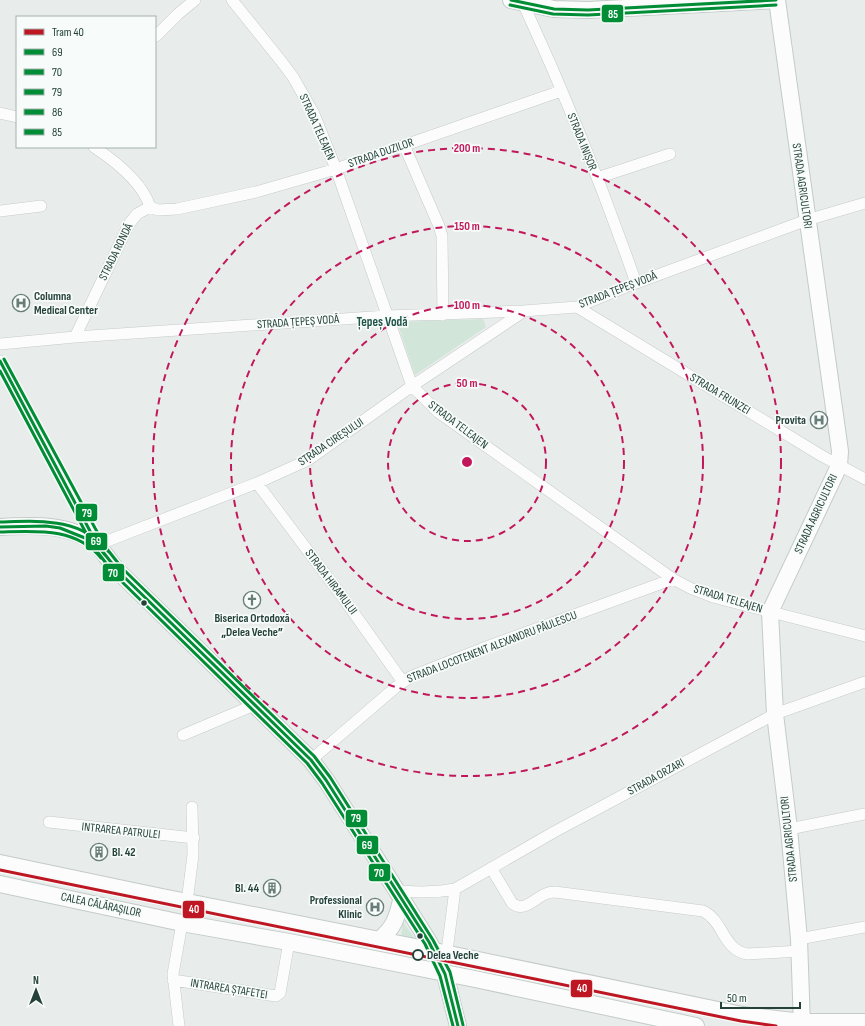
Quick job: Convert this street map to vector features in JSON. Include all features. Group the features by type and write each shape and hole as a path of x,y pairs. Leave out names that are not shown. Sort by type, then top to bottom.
{"street":[{"path":"156,36 178,14 195,0"},
{"name":"STRADA TELEAJEN","path":"232,0 282,61 314,114 336,169 412,386 421,396 438,412 673,579 701,593 865,636"},
{"path":"517,1 554,9 568,5 617,9 776,0"},
{"name":"STRADA AGRICULTORI","path":"776,0 840,451 839,466 770,612 775,714 789,829 800,945 802,1024"},
{"name":"STRADA INIȘOR","path":"517,1 561,90 597,178 636,283"},
{"name":"STRADA DUZILOR","path":"150,208 165,210 184,208 256,192 336,169 561,90"},
{"path":"0,113 16,117"},
{"path":"404,145 442,236 443,315"},
{"path":"95,148 128,175 141,188 148,199 150,208"},
{"path":"597,178 670,154"},
{"name":"STRADA ȚEPEȘ VODĂ","path":"0,344 387,316 523,312 577,307 636,283 807,220 865,203"},
{"path":"0,211 41,206"},
{"name":"STRADA RONDĂ","path":"75,338 129,224 137,214 150,208"},
{"name":"STRADA FRUNZEI","path":"577,307 839,466 865,479"},
{"name":"STRADA CIREȘULUI","path":"97,545 257,483 308,460 412,386 523,312"},
{"path":"0,361 68,487 97,545 118,571 311,760 326,780 440,953 458,1026"},
{"name":"STRADA HIRAMULUI","path":"257,483 341,595 403,682"},
{"path":"0,527 46,526 60,528 80,535 97,545"},
{"name":"STRADA LOCOTENENT ALEXANDRU PĂULESCU","path":"311,760 412,676 481,649 673,579"},
{"name":"STRADA ORZARI","path":"400,894 441,892 455,889 554,832 775,714 865,682"},
{"path":"183,735 254,705"},
{"path":"187,902 191,881 194,838 192,807"},
{"path":"789,829 865,814"},
{"name":"INTRAREA PATRULEI","path":"49,822 194,838"},
{"name":"CALEA CĂLĂRAȘILOR","path":"0,863 742,1014 802,1024 865,1022"},
{"path":"491,868 514,905 524,906 547,893 555,892 703,911 714,918 730,944 740,952 747,954 800,945 865,927"},
{"name":"CALEA CĂLĂRAȘILOR","path":"0,884 182,923 289,942 696,1026"},
{"path":"440,953 455,889"},
{"path":"379,940 388,932 395,922 400,894"},
{"path":"179,1026 173,974 182,923"},
{"name":"INTRAREA ȘTAFETEI","path":"173,980 279,996 289,942"}],"green space":[{"path":"483,319 486,327 415,375 397,322"},
{"path":"403,922 416,940 401,937"}],"tram line":[{"name":"40","path":"0,870 741,1021 776,1026"}],"transit line":[{"name":"86","path":"511,0 554,9 588,10 776,0"},
{"name":"85","path":"510,5 553,14 588,15 776,5"},
{"name":"79","path":"4,359 107,549 122,568 314,756 330,777 433,940 450,972 463,1025"},
{"name":"69","path":"0,361 90,531 103,552 118,571 311,760 326,780 429,942 445,974 458,1026"},
{"name":"70","path":"0,371 86,533 99,554 115,575 307,763 322,783 425,944 440,976 453,1026"},
{"name":"79","path":"0,522 45,522 73,527 86,532 109,552"},
{"name":"69","path":"0,527 46,526 60,528 85,538 97,545 105,555"},
{"name":"70","path":"0,532 27,531 55,533 68,536 91,548 101,558"}],"place":[{"name":"Columna Medical Center","path":"21,303"},
{"name":"Provita","path":"819,420"},
{"name":"Biserica Ortodoxă „Delea Veche”","path":"252,600"},
{"name":"Bl. 42","path":"99,852"},
{"name":"Bl. 44","path":"272,888"},
{"name":"Professional Klinic","path":"375,907"},
{"name":"Delea Veche","path":"418,955"}],"district":[{"name":"Țepeș Vodă","path":"382,322"}]}
